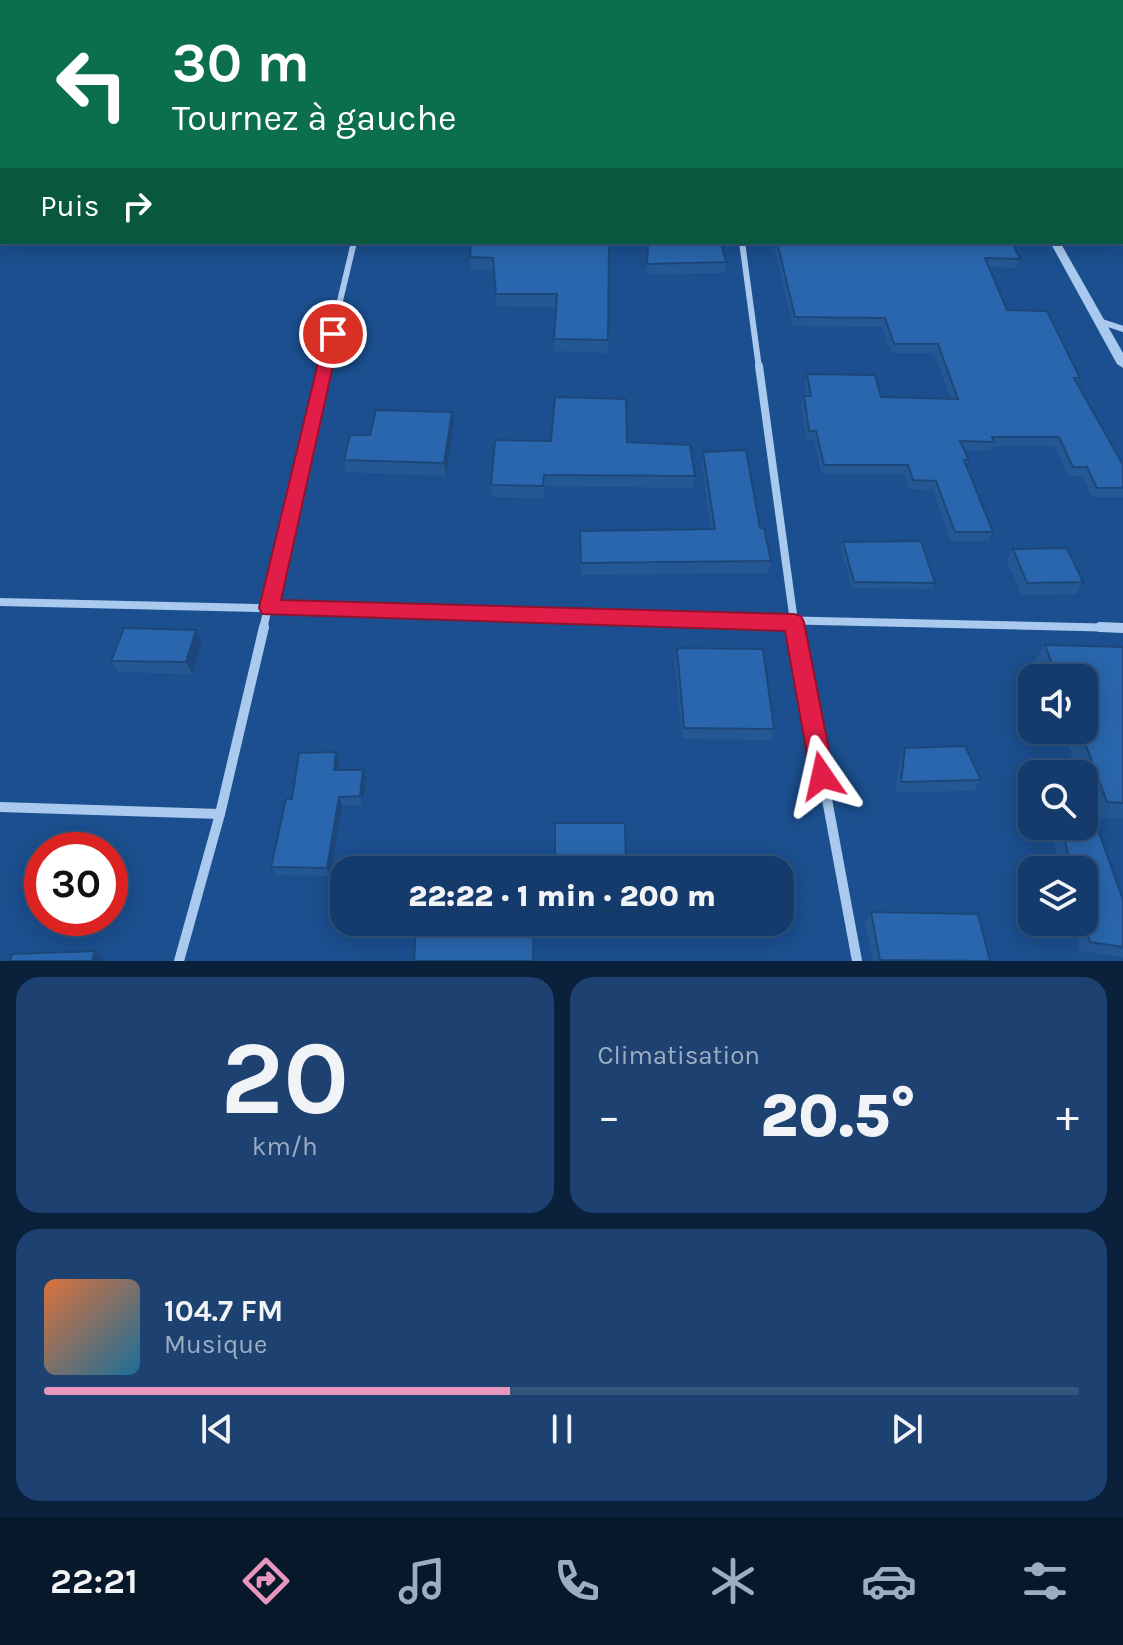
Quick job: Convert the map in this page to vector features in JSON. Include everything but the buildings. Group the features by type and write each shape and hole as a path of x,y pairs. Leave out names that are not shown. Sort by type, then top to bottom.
{"street":[{"path":"179,961 220,814 354,244"},
{"path":"742,244 794,622 857,961"},
{"path":"1061,245 1123,364"},
{"path":"1099,321 1123,329"},
{"path":"0,602 1123,628"},
{"path":"0,807 220,814"}],"route":[{"path":"333,334 269,608 794,622 822,776"}]}
